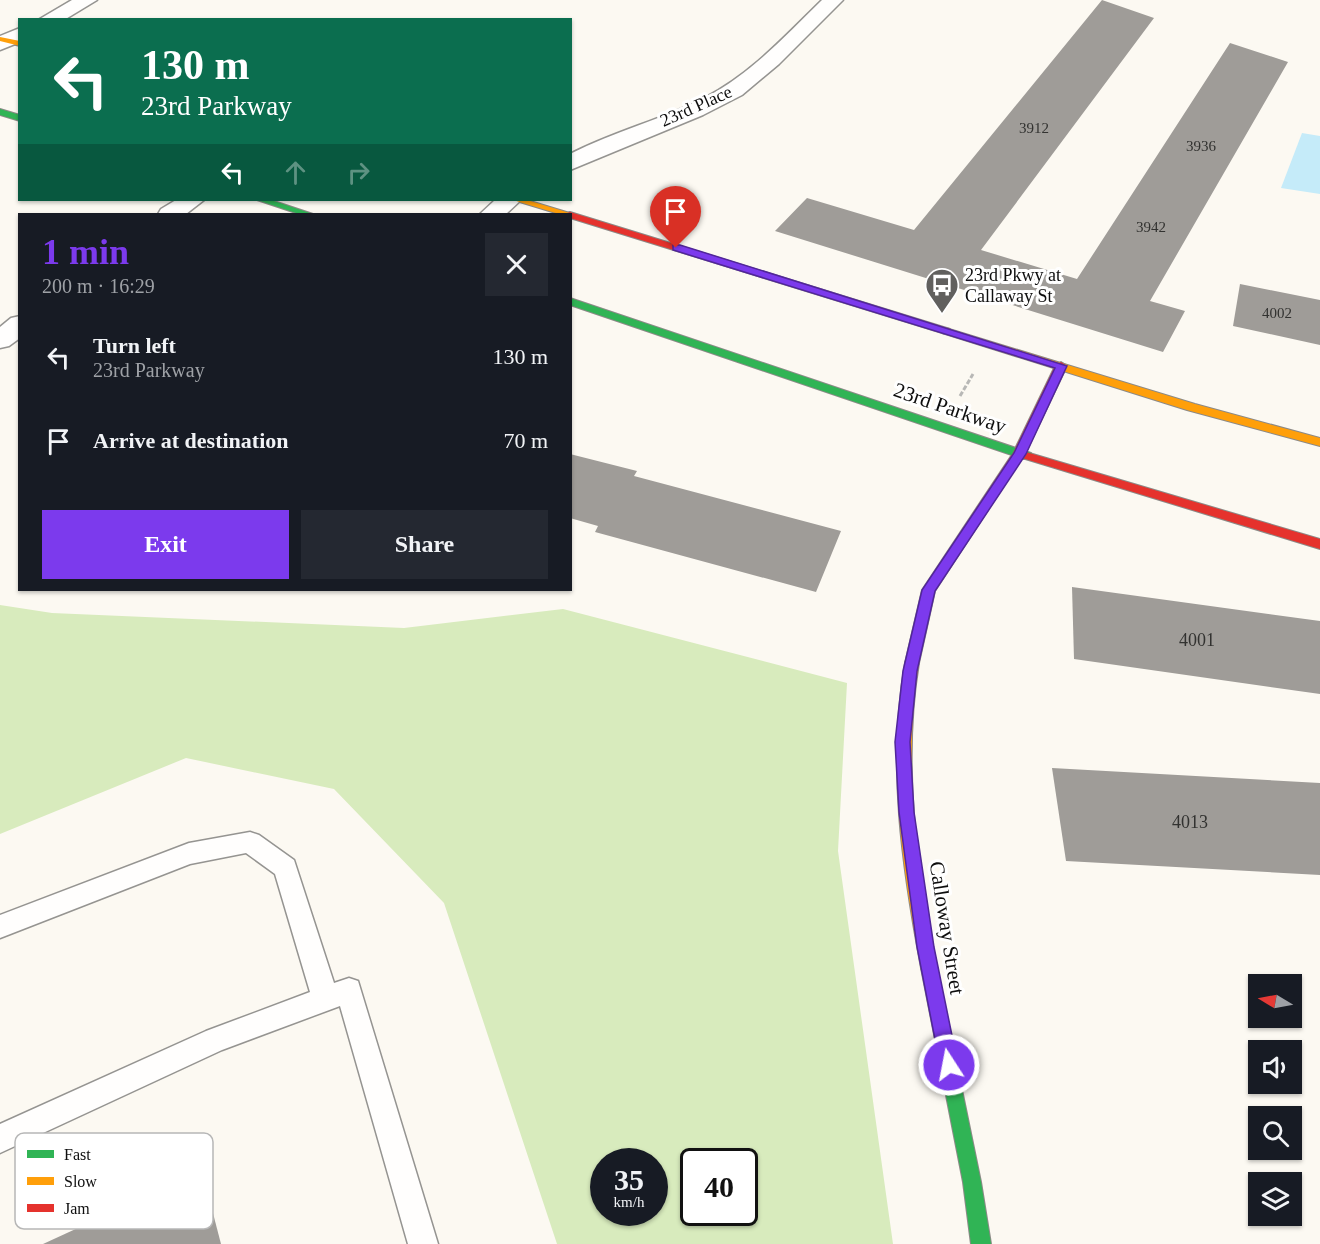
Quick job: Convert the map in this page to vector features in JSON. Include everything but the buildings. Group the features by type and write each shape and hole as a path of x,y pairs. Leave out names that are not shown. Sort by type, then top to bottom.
{"street":[{"path":"52,18 87,0"},
{"name":"23rd Place","path":"572,162 614,141 682,115 734,90 833,0"},
{"path":"0,112 18,117"},
{"path":"172,213 190,201"},
{"path":"265,201 305,213"},
{"path":"493,213 508,201"},
{"path":"521,201 562,213"},
{"path":"572,216 1191,407 1320,442"},
{"name":"23rd Parkway","path":"572,302 1020,454 1173,502 1320,544"},
{"path":"0,340 18,326"},
{"name":"Calloway Street","path":"981,1244 972,1182 926,947 906,812 903,742 910,671 929,590 1020,454 1061,366"}],"lane":[{"path":"0,927 189,854 250,842 285,868 325,998"},
{"path":"0,1139 215,1040 349,990 423,1244"}],"path":[{"path":"956,402 979,365"}],"green space":[{"path":"0,605 52,613 404,628 563,609 847,683 838,851 893,1244 557,1244 444,903 334,789 186,758 0,834"}],"water":[{"path":"1302,133 1320,136 1320,194 1281,188"}],"traffic: fast":[{"path":"0,112 18,117"},
{"path":"265,201 305,213"},
{"path":"572,302 1027,456"},
{"path":"929,968 972,1182 981,1244"}],"traffic: slow":[{"path":"0,39 18,44"},
{"path":"522,201 564,213"},
{"path":"946,331 1191,407 1320,442"},
{"path":"912,663 906,698 903,775 910,856 929,968"}],"traffic: jam":[{"path":"572,216 946,331"},
{"path":"912,663 929,590 1019,454 1061,366"},
{"path":"1027,456 1320,544"}],"place":[{"name":"23rd Pkwy at Callaway St","path":"942,314"}],"route":[{"path":"676,248 1061,366 1020,454 929,590 910,671 903,742 906,812 926,947 949,1065"}]}
